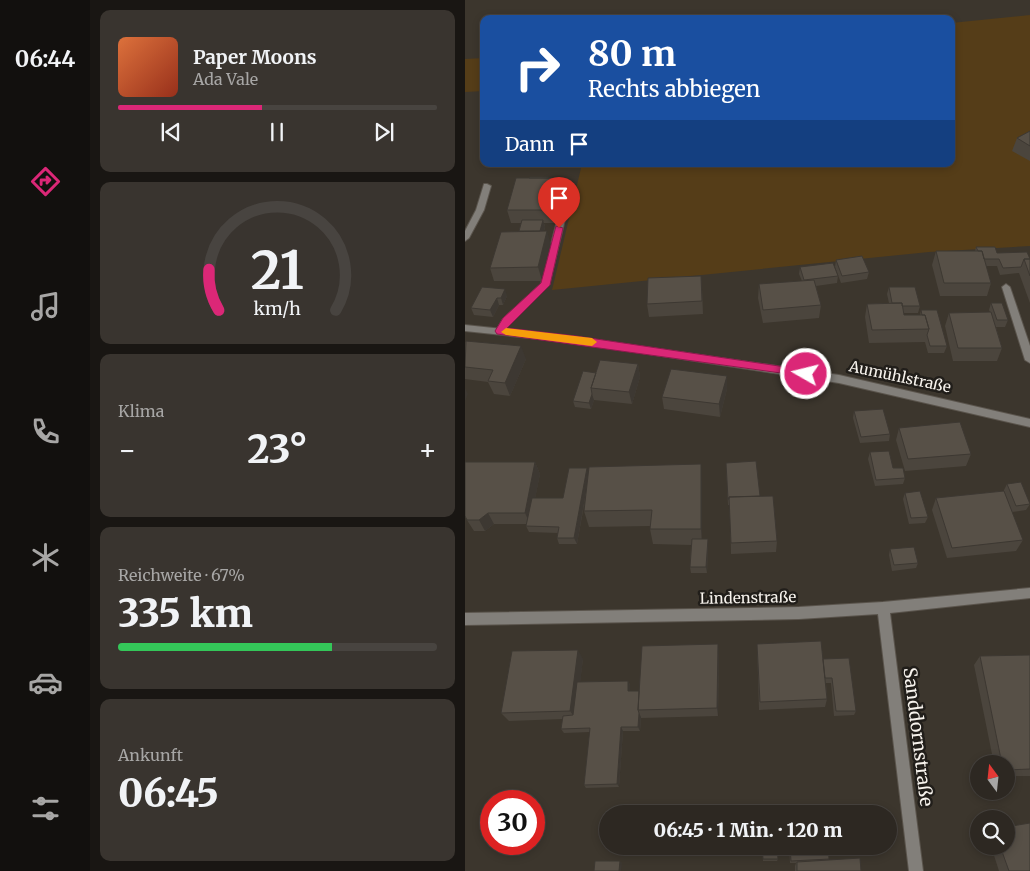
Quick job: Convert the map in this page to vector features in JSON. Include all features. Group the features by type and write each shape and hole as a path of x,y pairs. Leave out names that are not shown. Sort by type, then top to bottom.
{"street":[{"path":"465,238 480,210 487,186"},
{"path":"500,331 506,321 545,285 568,191"},
{"path":"1006,287 1030,360"},
{"name":"Aumühlstraße","path":"465,328 576,340 839,379 1030,422"},
{"name":"Lindenstraße","path":"465,619 799,613 883,608 1030,593"},
{"name":"Sanddornstraße","path":"883,608 916,871"}],"shaded area":[{"path":"1030,15 1030,246 929,252 552,290 581,167 955,167 955,23"},
{"path":"480,58 480,91 465,92 465,59"}],"building":[{"path":"1030,131 1030,146 1017,138"},
{"path":"549,177 549,178 529,178"},
{"path":"516,178 559,178 551,210 507,210"},
{"path":"522,220 543,220 540,231 519,231"},
{"path":"547,231 538,267 490,268 501,232"},
{"path":"976,247 995,247 997,253 1027,252 1030,259 1024,259 1021,267 1003,268 999,259 984,259 982,251 978,251"},
{"path":"936,251 982,251 991,283 944,283"},
{"path":"862,256 869,272 842,276 836,260"},
{"path":"1024,259 1030,259 1030,276"},
{"path":"833,263 838,276 804,280 800,267"},
{"path":"701,276 702,301 647,304 648,278"},
{"path":"814,280 821,305 763,310 759,284"},
{"path":"482,287 505,289 501,298 497,298 490,310 471,308"},
{"path":"889,287 915,287 920,306 902,306 902,303 892,303"},
{"path":"902,303 904,315 925,315 929,329 872,330 867,304"},
{"path":"991,303 1002,303 1008,320 997,320"},
{"path":"921,310 937,310 947,346 930,346 927,335 929,329 925,315 922,315"},
{"path":"991,312 1002,348 958,348 949,313"},
{"path":"466,341 521,346 505,383 488,381 493,370 465,367"},
{"path":"600,360 638,364 629,392 591,388"},
{"path":"671,369 727,376 719,404 662,397"},
{"path":"583,371 596,373 589,403 573,401"},
{"path":"883,409 890,434 861,437 854,411"},
{"path":"960,422 971,454 908,459 899,428"},
{"path":"889,451 893,468 903,468 905,478 876,480 870,452"},
{"path":"756,461 760,496 729,497 728,499 726,463"},
{"path":"465,462 535,462 525,513 488,513 479,520 467,520 465,516"},
{"path":"701,464 701,529 650,529 652,510 584,511 589,467"},
{"path":"569,468 587,468 574,538 557,538 559,527 526,526 532,498 563,498"},
{"path":"1021,482 1030,504 1016,506 1007,484"},
{"path":"920,491 928,517 911,518 905,493"},
{"path":"1004,491 1023,540 952,548 936,498"},
{"path":"773,496 777,541 731,543 729,497"},
{"path":"692,539 708,539 706,567 690,567"},
{"path":"914,547 918,563 894,565 890,549"},
{"path":"821,641 827,699 760,702 757,644"},
{"path":"718,644 717,708 638,710 642,646"},
{"path":"578,650 570,711 501,713 512,651"},
{"path":"1030,655 1030,769 1015,770 1015,755 1000,755 980,656"},
{"path":"849,658 856,711 836,711 832,678 825,678 823,659"},
{"path":"628,681 628,691 639,691 638,727 621,727 617,784 584,785 590,728 561,729 563,716 573,715 577,682"},
{"path":"1030,823 1030,871 1009,871 1003,855 1015,855 1015,826"},
{"path":"763,855 778,855 778,859 763,859"},
{"path":"791,855 829,855 829,859 791,861"},
{"path":"860,858 861,871 797,871 797,862"},
{"path":"595,861 620,861 619,871 594,871"}],"slow traffic":[{"path":"506,332 592,342"}],"route":[{"path":"559,228 545,285 506,321 500,331 576,340 806,374"}]}
